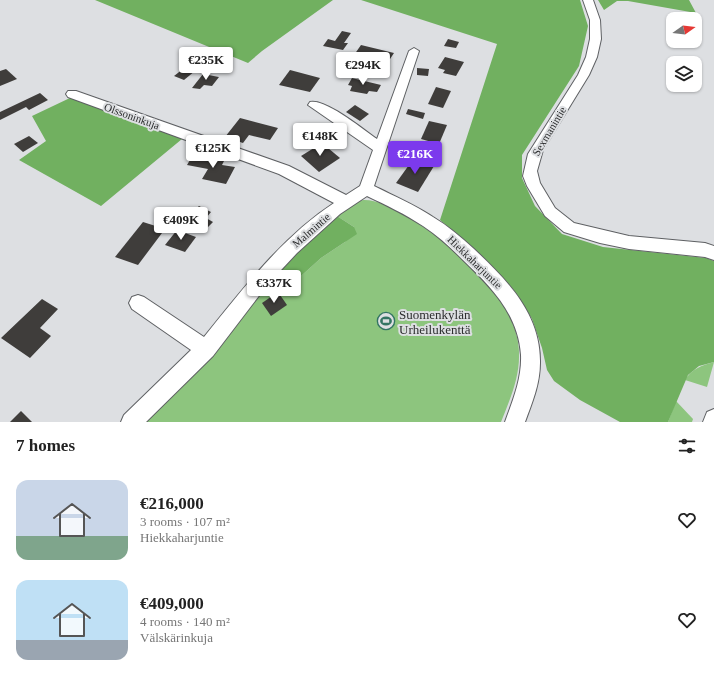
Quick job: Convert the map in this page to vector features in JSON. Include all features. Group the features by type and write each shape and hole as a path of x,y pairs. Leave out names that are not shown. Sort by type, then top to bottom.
{"street":[{"name":"Sexmanintie","path":"588,0 593,10 595,27 594,51 587,70 545,135 532,159 530,178 544,204 564,225 603,238 642,245 705,250 714,254"},
{"path":"366,189 414,51"},
{"name":"Olssoninkuja","path":"72,94 284,170 346,202"},
{"path":"314,105 333,115 380,148"},
{"name":"Malmintie","path":"132,422 206,349 262,279 291,248 346,202 366,189"},
{"name":"Hiekkaharjuntie","path":"366,189 403,207 439,228 476,260 508,294 521,318 527,336 530,355 530,371 526,392 515,422"},
{"path":"138,303 206,349"}],"green space":[{"path":"95,0 333,0 262,51 248,63"},
{"path":"361,0 580,0 588,26 579,66 522,155 522,178 535,206 562,234 603,247 706,258 714,261 714,362 699,366 688,375 668,422 620,422 580,400 554,381 547,370 542,348 532,319 513,289 479,254 440,220 497,44"},
{"path":"598,0 689,0 695,12 628,1 617,1 604,10"},
{"path":"72,97 182,139 101,206 19,160 46,141 32,116"},
{"name":"Suomenkylän Urheilukenttä","path":"363,200 378,202 395,210 434,235 471,265 485,279 502,301 517,337 519,359 516,381 501,422 140,422 274,275 284,285 291,285 321,258 345,242 354,227 337,216 357,202"},
{"path":"337,216 354,227 357,234 321,258 291,285 284,285 274,275 297,251"},
{"path":"714,362 707,387 685,380 694,370"},
{"path":"676,401 693,419 692,422 668,422"}],"building":[{"path":"342,31 351,33 344,43 348,43 343,50 323,46 328,39 335,41"},
{"path":"448,39 459,42 456,48 444,46"},
{"path":"361,45 394,53 390,59 380,57 378,60 354,55"},
{"path":"445,57 464,62 456,76 443,73 445,70 438,68"},
{"path":"192,62 201,66 184,80 174,76"},
{"path":"417,68 429,69 428,76 417,75"},
{"path":"6,69 17,79 0,86 0,71"},
{"path":"290,70 320,78 310,92 279,85"},
{"path":"203,74 219,77 212,86 204,85 200,89 192,88"},
{"path":"352,78 381,85 377,92 369,91 367,94 350,91 352,86 348,85"},
{"path":"436,87 451,91 443,108 428,104"},
{"path":"40,93 48,100 29,110 26,107 0,120 0,112"},
{"path":"355,105 369,114 360,121 346,112"},
{"path":"408,109 425,113 423,119 406,114"},
{"path":"240,118 278,128 270,140 249,135 243,143 225,137"},
{"path":"429,121 447,125 439,144 421,139"},
{"path":"29,136 38,143 23,152 14,144"},
{"path":"405,142 420,147 416,154 401,149"},
{"path":"322,143 340,158 319,172 301,156"},
{"path":"193,155 224,161 222,165 235,167 226,184 202,179 208,169 187,165"},
{"path":"414,158 434,166 418,192 396,183"},
{"path":"199,206 211,212 206,218 213,222 202,233 190,226 198,218 190,214"},
{"path":"143,222 165,229 138,265 115,257"},
{"path":"177,230 196,237 185,252 165,245"},
{"path":"278,292 287,305 271,316 262,303"},
{"path":"42,299 58,309 40,328 51,336 30,358 1,338"},
{"path":"21,411 32,422 10,422"}],"place":[{"name":"Suomenkylän Urheilukenttä","path":"386,321"}]}
